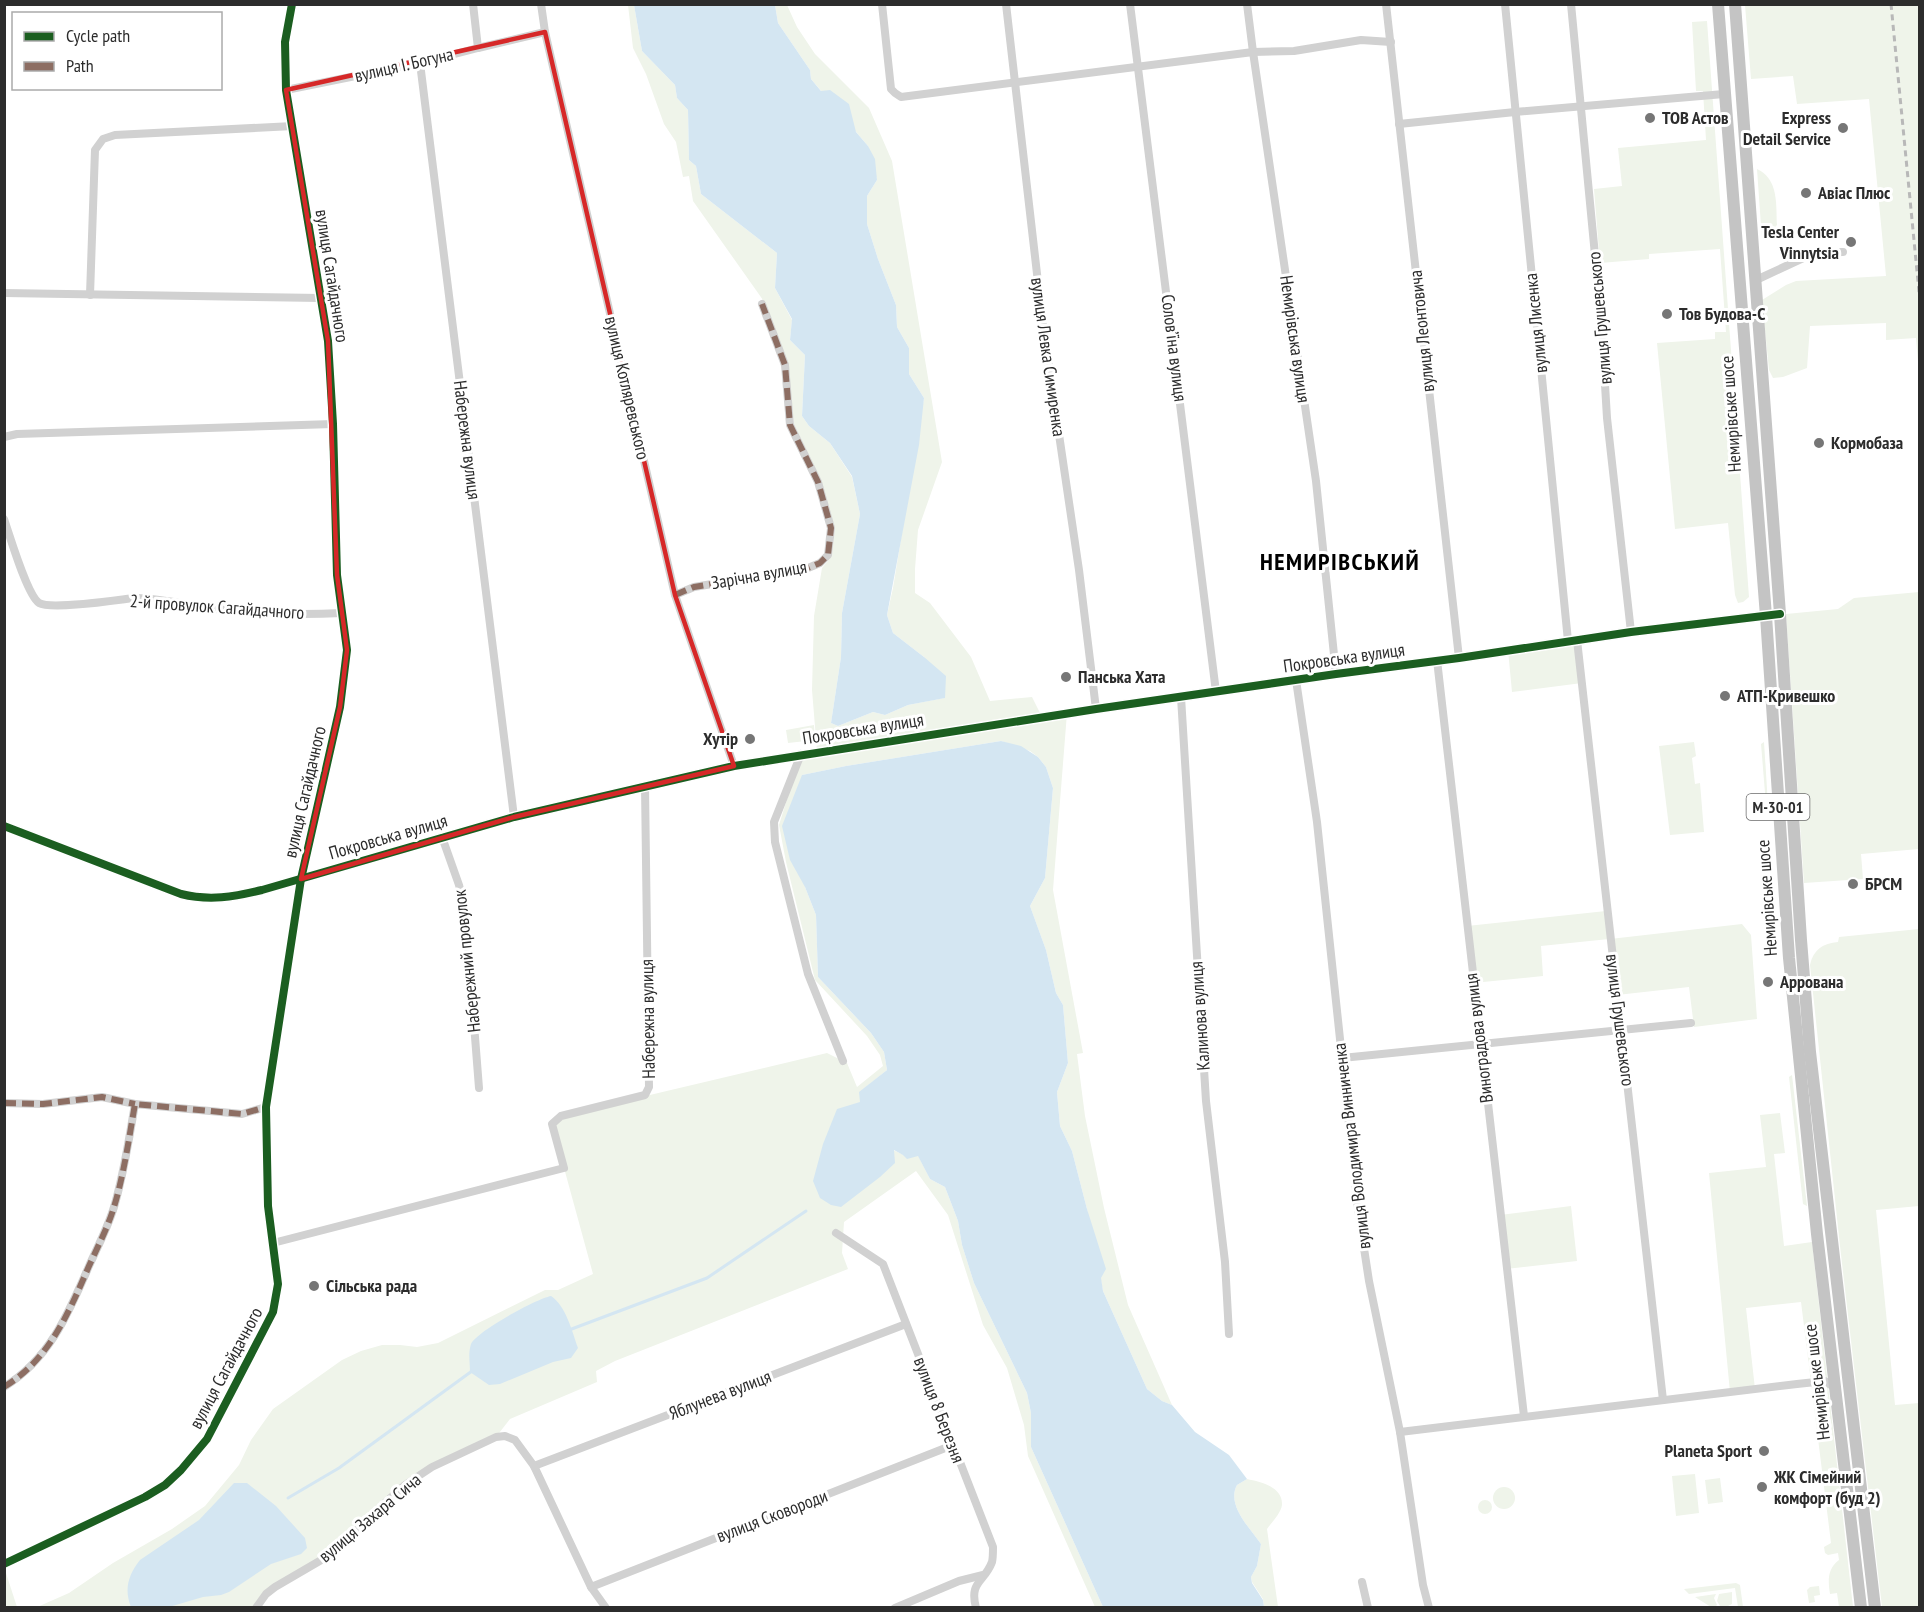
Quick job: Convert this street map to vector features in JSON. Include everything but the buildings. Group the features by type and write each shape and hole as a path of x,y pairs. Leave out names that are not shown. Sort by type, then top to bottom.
{"main road":[{"name":"Немирівське шосе","path":"1718,4 1766,616 1789,958 1831,1381 1861,1608"},
{"name":"Немирівське шосе","path":"1735,4 1810,1052 1875,1608"}],"street":[{"name":"вулиця Сагайдачного","path":"4,1564 145,1497 165,1485 182,1470 207,1439 273,1312 278,1284 268,1206 266,1107 301,879 340,707 347,650 338,574 328,341 286,90 285,42 292,4"},
{"name":"вулиця І. Богуна","path":"286,90 420,63 478,48 473,4"},
{"name":"вулиця Котляревського","path":"541,4 545,32 675,594 734,766"},
{"path":"882,4 891,89 901,97 1253,52 1294,51 1361,40 1391,42"},
{"name":"вулиця Левка Симиренка","path":"1006,4 1043,326 1079,570 1096,708"},
{"name":"Соловʼїна вулиця","path":"1130,4 1216,692"},
{"name":"Немирівська вулиця","path":"1247,4 1316,481 1336,674"},
{"name":"вулиця Леонтовича","path":"1386,4 1459,658"},
{"name":"вулиця Лисенка","path":"1505,4 1572,641"},
{"name":"вулиця Грушевського","path":"1571,4 1601,318 1607,418 1630,632"},
{"path":"478,48 545,32"},
{"name":"Набережна вулиця","path":"420,63 514,817"},
{"path":"1399,124 1724,94"},
{"path":"90,295 95,150 103,139 115,135 293,126"},
{"path":"1756,280 1814,253 1843,252"},
{"path":"4,293 321,298"},
{"name":"Зарічна вулиця","path":"675,594 694,587 808,568 820,563 828,555 831,528 818,482 790,425 785,365 762,304"},
{"path":"4,437 17,434 333,424"},
{"name":"2-й провулок Сагайдачного","path":"4,519 34,599 42,604 56,606 140,598 217,609 286,615 342,613"},
{"name":"Покровська вулиця","path":"4,826 169,891 193,897 230,897 301,879 514,817 734,766 1096,708 1630,632 1780,614"},
{"name":"вулиця Грушевського","path":"1572,641 1622,1030 1663,1400"},
{"name":"Виноградова вулиця","path":"1437,660 1524,1416"},
{"name":"вулиця Володимира Винниченка","path":"1296,680 1317,822 1358,1209 1369,1281 1400,1432 1423,1585 1430,1608"},
{"name":"Калинова вулиця","path":"1181,697 1206,1101 1225,1262 1229,1334"},
{"path":"801,754 774,822 775,842 808,974 843,1061"},
{"name":"Набережна вулиця","path":"273,1243 564,1168 552,1124 561,1116 645,1095 649,1087 645,786"},
{"name":"Набережний провулок","path":"442,837 465,909 480,1088"},
{"path":"1342,1058 1691,1023"},
{"path":"4,1102 43,1104 102,1097 135,1104 242,1114 266,1107"},
{"path":"4,1387 36,1360 52,1341 65,1319 115,1206 135,1104"},
{"name":"вулиця 8 Березня","path":"836,1233 883,1264 993,1547 992,1562 975,1588 976,1608"},
{"name":"Яблунева вулиця","path":"534,1466 906,1324"},
{"path":"1400,1432 1831,1381"},
{"name":"вулиця Захара Сича","path":"256,1608 274,1587 335,1552 405,1485 446,1459 496,1437 505,1436 515,1440 534,1466 591,1587 606,1608"},
{"name":"вулиця Сковороди","path":"591,1587 953,1445"},
{"path":"895,1608 959,1581 983,1575"},
{"path":"1362,1582 1368,1608"}],"highlighted area":[{"path":"545,32 675,595 734,766 514,817 301,879 340,707 347,650 337,575 328,341 286,90"}],"shaded area":[{"path":"628,5 634,5 642,51 675,85 677,98 688,110 689,160 696,166 701,194 777,253 775,288 792,320 790,340 805,355 802,416 809,426 830,443 852,477 860,514 842,613 841,657 831,723 838,726 873,712 885,715 908,705 944,698 924,657 893,633 887,615 924,398 909,374 909,348 897,327 896,305 867,224 867,196 877,180 868,146 811,79 810,70 778,23 775,5 787,5 797,27 815,54 869,108 892,161 942,462 918,530 915,593 930,603 971,657 990,701 1032,697 1042,717 1067,713 1053,890 1083,1053 1077,1054 1085,1116 1104,1208 1128,1305 1172,1405 1162,1401 1147,1389 1103,1291 1087,1209 1072,1151 1060,1126 1057,1092 1068,1063 1063,1005 1056,993 1046,950 1030,906 1045,878 1053,788 1046,767 1030,751 1001,741 802,775 805,887 816,915 818,977 871,1033 884,1052 887,1070 860,1092 893,1150 904,1155 918,1155 930,1179 945,1187 958,1221 962,1245 974,1283 1027,1393 1031,1413 1031,1447 1103,1607 1095,1607 1028,1456 1024,1425 1007,1368 983,1325 948,1215 916,1171 844,1222 842,1253 848,1269 615,1361 596,1371 597,1382 510,1419 496,1437 405,1485 335,1552 284,1581 256,1607 35,1608 69,1593 205,1506 239,1465 251,1440 273,1409 342,1360 382,1345 417,1347 438,1343 545,1290 558,1290 593,1274 552,1124 561,1116 827,1053 847,1063 857,1087 883,1066 880,1055 867,1036 815,980 779,825 801,754 817,751 812,690 814,616 822,568 832,556 835,529 821,480 794,424 788,365 763,300 693,201 689,176 683,177 676,142 664,124 646,74 633,48"},
{"path":"1745,5 1919,5 1919,374 1916,338 1886,340 1886,323 1810,326 1807,368 1783,377 1773,378 1769,370 1762,300 1796,281 1886,276 1869,99 1797,104 1793,76 1751,79"},
{"path":"1707,21 1749,597 1738,603 1735,595 1728,523 1675,529 1657,343 1715,339 1715,332 1726,332 1720,249 1649,254 1649,259 1600,263 1594,189 1622,186 1618,148 1706,140 1703,91 1696,91 1692,22"},
{"path":"1757,169 1769,179 1776,201 1777,225 1762,240"},
{"path":"1919,592 1919,849 1861,854 1863,879 1804,883 1786,614 1838,609 1854,598"},
{"path":"1577,640 1582,683 1512,692 1508,650"},
{"path":"814,725 815,740 788,743 786,730"},
{"path":"1694,742 1696,756 1692,758 1695,784 1700,783 1704,832 1670,835 1659,746"},
{"path":"1764,742 1769,820 1761,744"},
{"path":"1606,911 1610,939 1742,924 1751,935 1757,1019 1694,1027 1689,987 1617,995 1609,939 1541,946 1543,976 1473,983 1467,926"},
{"path":"1919,929 1919,1206 1876,1210 1895,1405 1919,1403 1919,1607 1882,1607 1810,965 1816,951 1823,946 1838,942 1839,937"},
{"path":"1792,1075 1807,1206 1803,1204 1789,1077"},
{"path":"1780,1113 1785,1153 1774,1154 1784,1246 1812,1242 1853,1607 1839,1607 1837,1593 1830,1594 1830,1571 1839,1560 1838,1553 1828,1555 1824,1547 1831,1543 1801,1302 1746,1308 1755,1389 1730,1392 1709,1173 1766,1167 1760,1115"},
{"path":"1571,1206 1577,1261 1506,1269 1500,1215"},
{"path":"1695,1474 1699,1513 1676,1516 1672,1476"},
{"path":"1720,1478 1723,1502 1708,1504 1705,1480"},
{"path":"1247,1479 1270,1486 1279,1493 1281,1499 1280,1511 1267,1529 1278,1607 1264,1607 1263,1599 1252,1582 1251,1577 1257,1566 1261,1544 1241,1516 1234,1493 1237,1485"},
{"path":"1504,1487 1512,1490 1515,1498 1512,1506 1504,1509 1496,1506 1493,1498 1496,1490"},
{"path":"1485,1500 1490,1502 1492,1507 1490,1512 1485,1514 1480,1512 1478,1507 1480,1502"},
{"path":"5,1570 17,1607 5,1607"},
{"path":"1736,1583 1740,1585 1743,1607 1738,1607 1735,1588 1689,1594 1684,1589"},
{"path":"1819,1586 1820,1595 1814,1596 1815,1602 1809,1603 1807,1590 1810,1587"},
{"path":"1732,1592 1732,1604 1726,1607 1720,1606 1717,1601 1719,1594"},
{"path":"1716,1594 1714,1598 1717,1605 1715,1607 1695,1597"}],"water":[{"path":"634,5 775,5 778,23 810,70 811,79 821,91 830,90 849,104 856,132 875,159 877,180 867,196 867,224 896,305 897,327 909,348 909,374 924,398 919,445 887,615 893,633 946,676 945,698 908,705 885,715 873,712 838,726 831,723 841,657 842,613 860,514 852,476 830,443 809,426 802,416 805,355 790,340 792,319 775,288 777,253 701,194 696,166 689,160 688,110 677,98 675,85 642,51"},
{"path":"1001,741 1021,746 1038,757 1046,767 1053,788 1045,878 1030,906 1046,950 1056,993 1063,1005 1068,1063 1057,1092 1060,1126 1072,1151 1106,1269 1101,1278 1103,1291 1147,1389 1162,1401 1172,1405 1195,1432 1229,1455 1247,1479 1237,1485 1234,1493 1241,1516 1261,1544 1257,1566 1251,1577 1252,1583 1263,1600 1264,1607 1103,1607 1031,1447 1031,1413 1027,1393 974,1283 962,1245 958,1221 945,1187 930,1179 918,1156 907,1159 894,1150 895,1163 841,1207 831,1205 820,1198 813,1181 823,1144 837,1109 860,1102 859,1092 887,1070 884,1052 871,1033 818,977 816,915 805,887 790,860 782,826 802,775"},
{"path":"551,1296 565,1312 578,1348 571,1358 553,1362 500,1384 489,1385 470,1372 470,1347 476,1338 508,1316"},
{"path":"234,1483 247,1483 276,1506 305,1538 307,1548 301,1554 271,1564 221,1595 203,1597 169,1607 131,1607 128,1583 140,1560 199,1520"}],"waterway":[{"path":"569,1330 707,1278 806,1211"},
{"path":"288,1498 339,1468 472,1371"}],"railway":[{"path":"1891,4 1920,302"}],"marked path":[{"path":"675,595 694,587 808,568 820,563 828,555 831,528 818,482 790,425 785,365 762,304"},
{"path":"4,1103 43,1104 102,1097 135,1104"},
{"path":"4,1387 20,1376 46,1349 74,1300 114,1207 135,1104 242,1114 266,1107"}],"cycle path":[{"path":"4,1564 145,1497 165,1485 207,1439 273,1312 278,1284 268,1206 266,1107 301,879 340,707 347,650 337,575 333,424 328,341 286,90 285,42 292,4"},
{"path":"4,826 181,894 212,898 231,896 262,890 514,817 734,766 1336,674 1631,632 1780,614"}],"place":[{"name":"ТОВ Астов","path":"1650,118"},
{"name":"Express Detail Service","path":"1843,128"},
{"name":"Авіас Плюс","path":"1806,193"},
{"name":"Tesla Center Vinnytsia","path":"1851,242"},
{"name":"Тов Будова-С","path":"1667,314"},
{"name":"Кормобаза","path":"1819,443"},
{"name":"Панська Хата","path":"1066,677"},
{"name":"АТП-Кривешко","path":"1725,696"},
{"name":"Хутір","path":"750,739"},
{"name":"БРСМ","path":"1853,884"},
{"name":"Аррована","path":"1768,982"},
{"name":"Сільська рада","path":"314,1286"},
{"name":"Planeta Sport","path":"1764,1451"},
{"name":"ЖК Сімейний комфорт (буд 2)","path":"1762,1487"}],"district":[{"name":"НЕМИРІВСЬКИЙ","path":"1340,562"}]}
